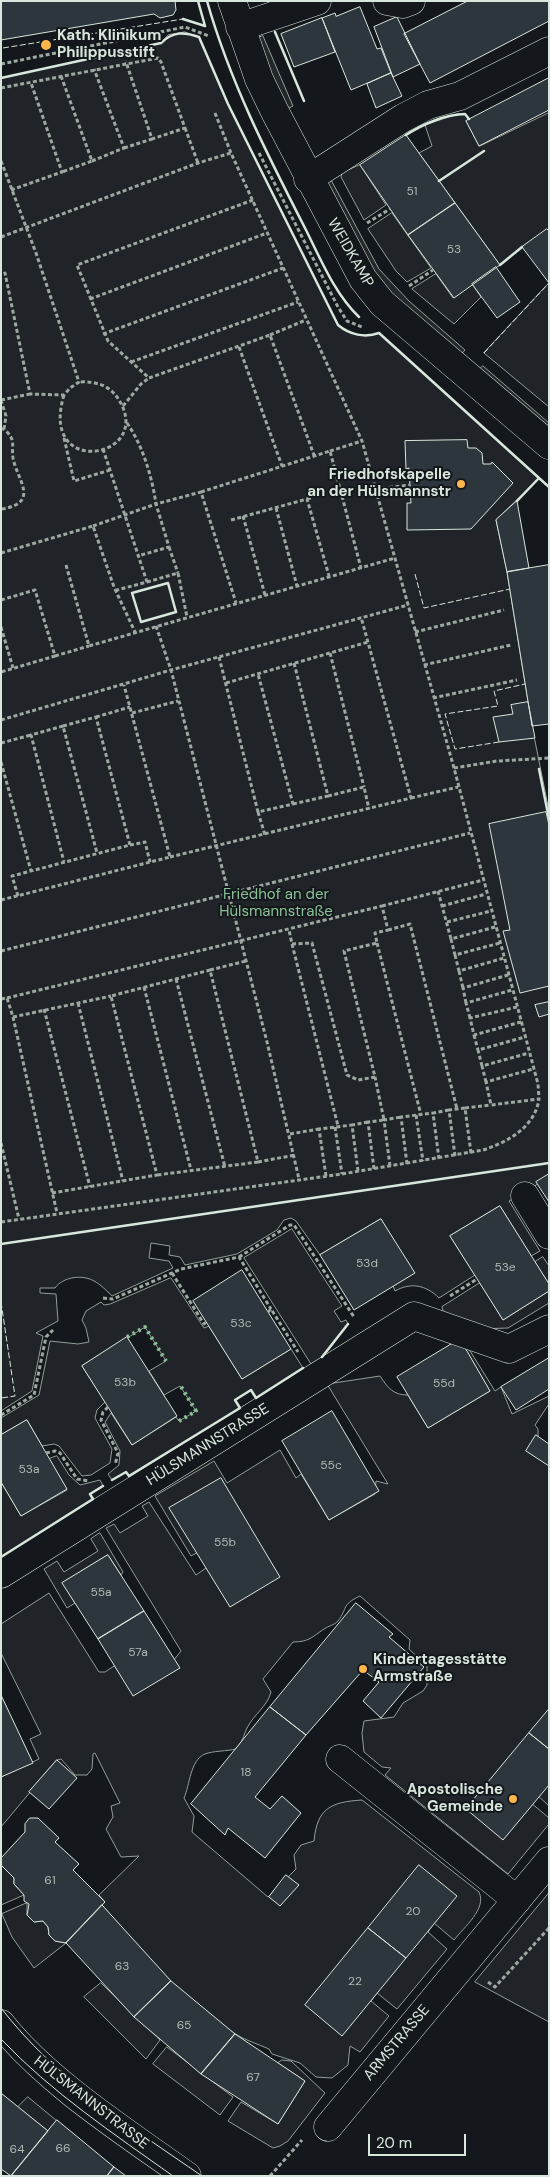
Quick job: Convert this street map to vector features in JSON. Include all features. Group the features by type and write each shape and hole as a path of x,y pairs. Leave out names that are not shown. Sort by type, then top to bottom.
{"street":[{"name":"WEIDKAMP","path":"232,1 259,79 308,179 353,264 374,295 549,446"},
{"path":"240,27 317,1"},
{"path":"387,1 403,4 411,1"},
{"path":"308,179 403,118 428,105 460,96 549,51"},
{"path":"525,1196 549,1235"},
{"name":"HÜLSMANNSTRASSE","path":"1,1574 414,1316 509,1349 549,1329"},
{"path":"340,1759 517,1900"},
{"name":"ARMSTRASSE","path":"328,2127 549,1861"},
{"name":"HÜLSMANNSTRASSE","path":"1,2024 19,2046 52,2075 122,2130 187,2176"}],"path":[{"path":"1,64 186,27 209,36"},
{"path":"1,88 126,62 158,58 198,163"},
{"path":"126,62 152,139"},
{"path":"94,69 124,148"},
{"path":"61,76 92,161"},
{"path":"30,83 62,172"},
{"path":"1,1222 342,1174 471,1153 498,1145 520,1132 534,1114 539,1098 529,1053 454,768 362,440 231,154 215,112"},
{"path":"11,190 124,148 185,128"},
{"path":"1,237 198,163 231,154"},
{"path":"1,161 26,227 79,382"},
{"path":"149,378 108,341 103,334 77,265 252,200"},
{"path":"90,299 267,233"},
{"path":"103,334 283,268"},
{"path":"1,275 5,273 30,394"},
{"path":"131,362 298,302"},
{"path":"123,406 149,378 239,347 306,320"},
{"path":"270,335 314,456"},
{"path":"239,347 282,466"},
{"path":"110,470 74,481 62,432 60,414 64,395 79,382 100,384 110,389 123,406 127,423 137,437 154,490 156,504 178,574 187,617"},
{"path":"1,509 18,503 24,496 25,490 13,456 13,441 3,429 6,416 1,400 30,394 64,395"},
{"path":"62,432 67,441 76,449 103,449 125,433 127,423"},
{"path":"1,553 93,526 156,504 201,492 362,440"},
{"path":"103,449 147,582"},
{"path":"330,451 361,568"},
{"path":"376,489 410,485"},
{"path":"201,492 236,603"},
{"path":"231,520 319,495"},
{"path":"307,499 329,576"},
{"path":"276,508 297,586"},
{"path":"243,516 265,595"},
{"path":"93,526 135,632"},
{"path":"138,556 169,547"},
{"path":"1,672 395,558"},
{"path":"66,565 89,646"},
{"path":"117,590 178,574"},
{"path":"1,600 35,590 55,656"},
{"path":"1,720 171,670 408,605"},
{"path":"415,632 504,610"},
{"path":"361,617 411,798"},
{"path":"156,626 171,670 300,1179"},
{"path":"1,627 13,668"},
{"path":"226,683 368,642"},
{"path":"424,665 511,645"},
{"path":"330,653 369,809"},
{"path":"219,657 265,835"},
{"path":"294,663 328,796"},
{"path":"258,674 293,804"},
{"path":"433,698 518,680"},
{"path":"124,685 170,857"},
{"path":"132,713 178,701"},
{"path":"1,743 130,707"},
{"path":"96,716 130,845"},
{"path":"63,726 97,853"},
{"path":"31,734 64,862"},
{"path":"454,768 497,761 549,758"},
{"path":"1,762 31,871"},
{"path":"258,812 364,787"},
{"path":"1,900 458,787"},
{"path":"1,951 470,833"},
{"path":"18,896 12,876 97,853 145,842 150,862"},
{"path":"1,999 240,940 289,930 483,880"},
{"path":"438,891 491,1105"},
{"path":"442,906 486,894"},
{"path":"382,906 388,930"},
{"path":"447,922 491,911"},
{"path":"421,1115 375,933 410,924 457,1109"},
{"path":"451,939 495,927"},
{"path":"289,930 336,1126 342,1174"},
{"path":"377,943 344,951 375,1077 384,1120 390,1166"},
{"path":"455,955 500,943"},
{"path":"292,944 312,944 347,1075 358,1080 375,1077"},
{"path":"459,971 504,958"},
{"path":"13,1017 110,996 246,961"},
{"path":"210,970 258,1162"},
{"path":"463,988 508,975"},
{"path":"176,980 225,1167"},
{"path":"144,987 192,1170"},
{"path":"466,1003 512,990"},
{"path":"110,996 157,1175"},
{"path":"8,998 57,1213"},
{"path":"78,1003 123,1181"},
{"path":"470,1018 517,1007"},
{"path":"44,1010 90,1187"},
{"path":"474,1034 521,1022"},
{"path":"478,1050 525,1038"},
{"path":"482,1066 529,1053"},
{"path":"486,1082 533,1069"},
{"path":"290,1134 539,1098"},
{"path":"465,1108 471,1153"},
{"path":"449,1110 455,1156"},
{"path":"432,1113 439,1159"},
{"path":"416,1115 423,1161"},
{"path":"401,1117 407,1164"},
{"path":"368,1122 374,1169"},
{"path":"352,1125 358,1171"},
{"path":"319,1129 326,1176"},
{"path":"1,1143 19,1219"},
{"path":"52,1193 157,1175 295,1156"},
{"path":"103,1298 113,1299 172,1273 240,1257 290,1225 294,1225 370,1343"},
{"path":"240,1257 269,1311 300,1356"},
{"path":"172,1273 204,1324 207,1322"},
{"path":"1,1415 34,1395 46,1337 53,1330"},
{"path":"108,1407 103,1412 101,1420 118,1453 117,1461 111,1469"},
{"path":"46,1454 55,1451 60,1453 77,1480 84,1482 93,1480"},
{"path":"464,1964 495,1987 549,1928"},
{"path":"270,2176 299,2141 328,2127"}],"green space":[{"name":"Friedhof an der Hülsmannstraße","path":"185,32 199,37 228,104 338,325 357,335 379,333 539,478 496,520 507,572 532,726 549,811 549,1174 538,1184 509,1201 540,1251 531,1256 500,1206 450,1236 475,1275 439,1298 429,1290 418,1286 407,1286 395,1291 393,1286 414,1273 381,1219 320,1255 296,1221 291,1218 284,1220 277,1230 237,1254 185,1265 180,1257 169,1255 170,1246 151,1243 149,1258 169,1261 173,1268 112,1296 96,1282 78,1277 63,1281 55,1288 40,1288 40,1293 56,1294 58,1321 36,1333 43,1336 32,1391 1,1411 1,78 161,43 168,35"},
{"path":"549,113 549,231 522,247 500,265 419,153 432,146 425,125 457,114 465,114 469,119 466,121 479,146"},
{"path":"360,165 386,205 364,220 341,177 342,173"},
{"path":"392,213 431,268 407,282 396,271 368,229"},
{"path":"436,274 453,298 472,284 481,297 454,324 412,289"},
{"path":"549,283 549,407 484,353"},
{"path":"292,1229 342,1306 334,1311 341,1322 346,1320 348,1324 325,1355 311,1364 244,1258"},
{"path":"543,1257 549,1266 549,1284 535,1262"},
{"path":"171,1278 204,1328 209,1326 242,1379 291,1349 303,1368 256,1398 250,1390 235,1400 240,1408 129,1476 126,1472 112,1480 108,1474 119,1465 120,1451 105,1422 111,1413 132,1445 176,1417 179,1421 196,1411 180,1386 164,1395 149,1371 166,1361 145,1327 82,1366 105,1402 97,1410 95,1418 112,1449 110,1463 91,1475 82,1476 59,1446 54,1444 42,1446 27,1420 1,1435 1,1418 39,1395 50,1341 78,1344 89,1342 82,1320 86,1311 101,1302 104,1305 110,1304"},
{"path":"480,1283 503,1320 549,1291 549,1303 508,1328 478,1329 445,1317 442,1307"},
{"path":"467,1346 495,1391 501,1387 512,1414 549,1396 549,1404 535,1425 538,1429 538,1444 549,1466 549,1806 535,1793 530,1802 549,1818 549,1824 508,1874 385,1775 391,1768 382,1767 364,1752 362,1733 364,1721 394,1717 403,1703 423,1691 427,1685 427,1666 409,1649 410,1640 360,1596 347,1604 341,1617 335,1624 307,1640 293,1642 263,1679 271,1692 267,1702 247,1728 240,1744 236,1749 208,1753 200,1757 193,1767 184,1798 194,1816 192,1832 268,1897 296,1869 294,1855 301,1845 314,1841 318,1821 322,1814 334,1805 362,1800 479,1892 481,1898 477,1911 454,1940 434,1923 428,1932 447,1949 397,2009 377,1993 371,2001 389,2016 360,2052 350,2046 348,2065 332,2078 316,2077 300,2063 272,2054 269,2049 238,2035 197,2006 163,1974 102,1905 105,1902 99,1895 139,1856 121,1857 106,1829 113,1817 111,1806 120,1803 95,1753 93,1754 92,1769 87,1775 75,1775 61,1759 57,1760 1,1827 1,1777 39,1759 30,1739 41,1734 1,1653 1,1624 49,1593 99,1672 105,1672 114,1666 141,1683 173,1661 181,1651 106,1528 114,1524 120,1533 148,1516 142,1506 149,1502 196,1575 209,1566 200,1551 191,1556 155,1496 214,1461 227,1483 280,1450 296,1478 301,1474 329,1520 375,1494 376,1481 388,1484 327,1384 380,1376 391,1390 398,1394 408,1395 428,1428 490,1391 464,1347"},
{"path":"57,1456 69,1475 80,1485 100,1480 103,1486 90,1494 93,1499 1,1557 1,1482 21,1516 67,1490 49,1459"},
{"path":"100,1533 123,1572 121,1575 108,1555 63,1583 75,1603 67,1608 44,1569 57,1561 64,1572 98,1551 91,1539"},
{"path":"1,1865 14,1878 14,1884 24,1895 1,1905"},
{"path":"549,1893 549,2022 475,1982"},
{"path":"27,1903 27,1915 34,1922 43,1921 48,1927 49,1935 55,1941 66,1943 34,1968 12,1937 2,1914"},
{"path":"101,1983 160,2040 146,2059 84,1997"},
{"path":"167,2047 233,2097 220,2115 153,2064"},
{"path":"282,2060 291,2061 325,2093 288,2141 273,2148 228,2121 241,2102 278,2124 305,2081 278,2063"},
{"path":"28,2097 57,2121 48,2131 18,2107"}],"shaded area":[{"path":"263,36 293,106 285,110 255,39"},
{"path":"331,180 379,269 409,301 465,350 459,357 382,287 323,184"},
{"path":"483,366 549,423 549,435 477,372"}],"building":[{"path":"1,1 175,1 176,10 173,15 160,18 154,14 1,40"},
{"path":"468,1 549,1 549,21 430,83 404,34"},
{"path":"360,7 377,49 381,48 391,73 351,90 322,18 335,13 336,16"},
{"path":"397,17 420,64 393,77 374,27"},
{"path":"322,18 335,52 294,67 281,34"},
{"path":"391,73 402,96 376,108 367,84"},
{"path":"549,78 549,110 479,146 466,121"},
{"path":"406,135 455,203 408,235 360,165"},
{"path":"455,203 500,265 454,298 408,235"},
{"path":"547,229 549,231 549,283 522,247"},
{"path":"496,267 520,302 497,318 472,284"},
{"name":"Friedhofskapelle an der Hülsmannstr","path":"467,440 468,448 476,448 482,453 483,464 491,464 492,462 513,483 471,529 407,530 407,503 411,503 409,468 406,469 405,441"},
{"path":"517,501 529,568 507,572 496,520"},
{"path":"549,565 549,724 532,726 507,572"},
{"path":"528,702 535,738 499,742 493,717 513,714 511,705"},
{"path":"546,812 549,825 549,986 520,993 503,931 510,930 489,824"},
{"path":"549,1002 549,1014 539,1017 535,1005"},
{"path":"549,1174 549,1202 536,1182"},
{"path":"500,1206 549,1284 549,1291 503,1320 450,1236"},
{"path":"381,1219 415,1273 354,1310 320,1255"},
{"path":"242,1270 291,1349 242,1379 193,1301"},
{"path":"127,1337 177,1416 132,1445 82,1366"},
{"path":"460,1339 490,1391 428,1428 397,1377"},
{"path":"549,1358 549,1389 516,1410 501,1387"},
{"path":"332,1411 379,1491 329,1520 282,1441"},
{"path":"27,1420 67,1489 21,1516 1,1482 1,1435"},
{"path":"536,1435 549,1444 549,1466 526,1451"},
{"path":"221,1478 280,1577 230,1607 169,1508"},
{"path":"108,1555 144,1611 98,1639 62,1583"},
{"name":"Kindertagesstätte Armstraße","path":"356,1603 393,1634 389,1637 424,1667 381,1718 363,1701 379,1682 363,1670 306,1735 270,1707"},
{"path":"144,1611 180,1668 133,1696 98,1639"},
{"path":"1,1695 33,1763 1,1777"},
{"path":"270,1707 306,1735 255,1797 270,1809 282,1796 301,1813 265,1858 228,1828 225,1835 191,1804"},
{"path":"549,1709 549,1749 529,1733"},
{"path":"529,1733 549,1749 549,1785 503,1840 466,1809"},
{"path":"57,1760 77,1778 49,1809 29,1792"},
{"path":"30,1818 38,1818 59,1838 55,1842 79,1864 73,1870 105,1902 66,1943 55,1941 49,1935 48,1927 43,1921 34,1922 27,1915 29,1904 24,1901 24,1895 14,1884 14,1878 1,1865 1,1858 25,1832 25,1824"},
{"path":"419,1865 457,1896 406,1958 368,1928"},
{"path":"286,1875 299,1885 280,1906 269,1897"},
{"path":"102,1905 171,1981 134,2017 66,1943"},
{"path":"368,1928 406,1958 342,2036 305,2005"},
{"path":"171,1981 235,2034 201,2074 134,2017"},
{"path":"235,2034 305,2081 278,2124 201,2074"},
{"path":"1,2093 48,2131 11,2176 1,2169"},
{"path":"57,2120 114,2167 107,2176 11,2176"},
{"path":"114,2167 126,2176 107,2176"}],"tram line":[{"path":"1,2008 45,2057 94,2100 202,2176"},
{"path":"1,2039 62,2095 173,2176"}],"hedge":[{"path":"127,1337 145,1327 166,1361"},
{"path":"179,1421 196,1411 180,1385"}],"fence":[{"path":"3,48 183,19"},
{"path":"484,353 549,283"},
{"path":"415,574 424,608 510,589"},
{"path":"499,742 455,749 445,714 498,706 494,691 525,684"},
{"path":"1,1302 15,1396 1,1398"}],"wall":[{"path":"183,19 205,26 198,1"},
{"path":"207,1 238,90 264,146 329,276 350,308 359,317"},
{"path":"275,32 304,101"},
{"path":"1,78 161,43 174,35 188,34 199,37 228,104 338,325 358,335 379,333 539,478 517,501"},
{"path":"406,135 442,118 465,114 469,119"},
{"path":"439,181 484,151"},
{"path":"500,265 522,247"},
{"path":"539,478 549,487"},
{"path":"168,583 176,612 141,622 132,593 168,583"},
{"path":"539,769 549,819"},
{"path":"1,1244 549,1163"},
{"path":"322,1357 348,1324"},
{"path":"112,1480 126,1472 129,1476 240,1408 235,1400 251,1390 256,1398 303,1368"},
{"path":"1,1557 93,1499 90,1494 103,1486"}],"place":[{"name":"Kath. Klinikum Philippusstift","path":"46,45"},
{"name":"Friedhofskapelle an der Hülsmannstr","path":"461,484"},
{"name":"Kindertagesstätte Armstraße","path":"363,1669"},
{"name":"Apostolische Gemeinde","path":"513,1799"}]}
